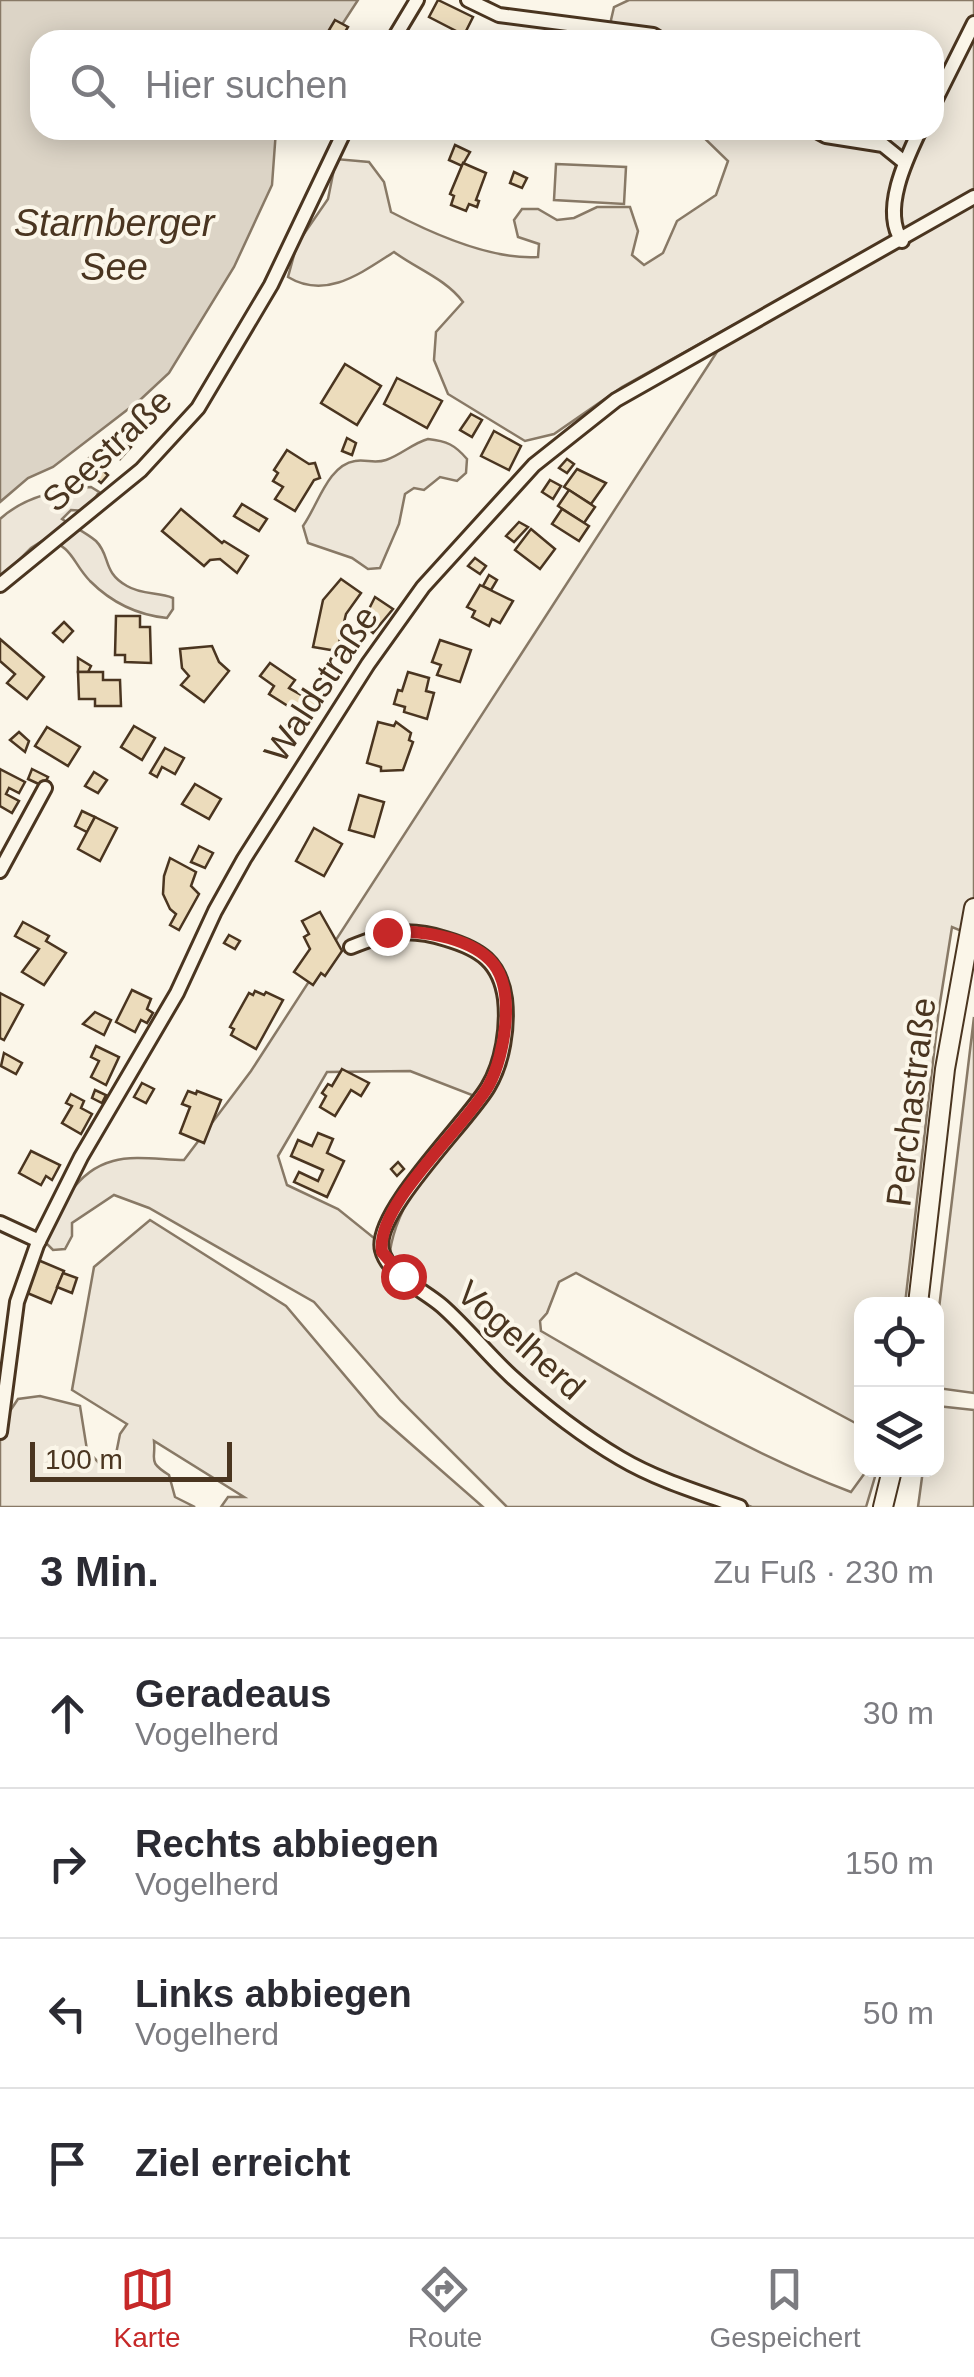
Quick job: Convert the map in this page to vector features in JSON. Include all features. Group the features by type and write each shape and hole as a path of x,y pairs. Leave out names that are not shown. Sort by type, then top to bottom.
{"main road":[{"name":"Perchastraße","path":"919,1297 945,1069 974,908"},
{"path":"882,1507 890,1477"}],"street":[{"path":"399,30 418,0"},
{"path":"468,0 500,15 614,30"},
{"path":"944,83 974,24"},
{"name":"Seestraße","path":"0,585 141,470 198,408 271,285 340,140"},
{"path":"849,140 883,146 904,162"},
{"path":"902,240 895,231 895,207 904,162 915,140"},
{"name":"Waldstraße","path":"0,1432 17,1302 39,1241 81,1157 177,992 244,859 368,664 423,587 534,466 616,400 974,197"},
{"path":"0,870 45,788"},
{"name":"Vogelherd","path":"351,947 387,932 404,931 472,948 498,970 506,1008 503,1044 488,1086 398,1205 382,1237 385,1256 522,1386 582,1434 623,1460 740,1507"},
{"path":"0,1223 39,1241"},
{"path":"0,1313 17,1302"}],"shaded area":[{"path":"629,0 974,0 974,936 952,927 906,1297 854,1297 854,1422 576,1273 559,1282 540,1321 541,1331 616,1375 811,1476 851,1492 862,1477 875,1477 866,1507 752,1507 716,1494 721,1507 507,1507 401,1401 314,1302 149,1208 114,1195 72,1223 72,1236 65,1249 53,1250 46,1243 62,1205 88,1173 121,1159 184,1160 251,1071 735,324 622,387 554,434 525,441 448,394 434,360 436,332 463,302 440,281 394,252 356,275 330,285 316,286 288,277 297,244 328,199 336,159 369,162 384,182 391,212 443,236 501,254 538,257 539,244 518,237 514,220 522,209 538,209 557,220 574,218 597,207 630,207 638,231 632,255 644,265 663,253 677,221 716,195 728,161 706,140 944,140 944,30 612,30 614,7","holes":["410,1071 485,1100 403,1209 390,1251 338,1209 287,1185 278,1156 327,1072"]},
{"path":"556,164 626,167 624,204 554,200"},
{"path":"428,439 459,450 467,459 466,473 457,481 440,477 424,490 414,488 405,494 399,524 380,568 368,569 352,558 308,543 303,526 338,470 355,461 386,460"},
{"path":"91,487 99,492 87,511 71,510 62,519 96,541 119,581 138,591 173,598 173,609 167,618 135,611 116,601 90,581 67,551 45,539 0,579 0,519 42,496"},
{"path":"974,1017 974,1393 944,1389 944,1297 940,1297"},
{"path":"150,1220 286,1306 379,1416 483,1507 221,1507 228,1497 244,1497 154,1441 155,1463 169,1475 175,1497 195,1507 0,1507 0,1426 18,1399 40,1396 80,1406 87,1450 99,1463 115,1459 120,1434 127,1424 72,1390 94,1267"},
{"path":"944,1407 974,1410 974,1507 918,1507 922,1477 944,1477"}],"water":[{"name":"Starnberger See","path":"0,0 358,0 338,30 30,30 30,140 275,140 272,185 234,267 169,373 53,467 28,478 0,502"}],"building":[{"path":"438,0 473,17 466,30 454,30 429,17"},
{"path":"335,20 348,27 346,30 329,30"},
{"path":"455,145 470,152 462,166 449,160"},
{"path":"463,163 486,173 477,207 469,204 466,211 451,205 454,196 450,194"},
{"path":"514,172 527,178 522,188 510,183"},
{"path":"345,364 381,386 357,425 321,403"},
{"path":"397,378 442,401 427,428 384,404"},
{"path":"471,414 482,420 472,437 460,430"},
{"path":"494,431 521,446 509,470 481,456"},
{"path":"347,438 356,443 352,455 342,451"},
{"path":"124,440 131,447 120,459 113,453"},
{"path":"287,450 309,464 315,463 320,478 314,480 295,511 275,499 283,487 273,481 278,473 274,470"},
{"path":"89,458 108,475 101,483 82,467"},
{"path":"567,459 574,464 567,473 559,468"},
{"path":"577,469 606,483 591,504 564,487"},
{"path":"550,480 561,486 553,499 542,492"},
{"path":"569,490 595,507 584,523 558,506"},
{"path":"242,504 267,519 259,531 234,516"},
{"path":"181,509 222,543 248,556 237,573 220,559 210,560 204,566 162,531"},
{"path":"562,509 589,526 579,541 552,524"},
{"path":"519,522 528,527 514,542 506,536"},
{"path":"531,529 555,549 540,569 515,550"},
{"path":"475,558 486,566 480,574 468,566"},
{"path":"489,575 497,580 491,590 483,586"},
{"path":"341,579 361,593 346,614 337,651 313,647 323,600"},
{"path":"480,585 513,601 500,623 492,619 489,626 472,617 475,611 467,607"},
{"path":"375,597 393,609 373,633 366,627 372,618 367,613"},
{"path":"116,616 140,616 140,627 150,627 151,663 125,662 125,655 115,655"},
{"path":"64,622 73,631 63,642 53,633"},
{"path":"0,639 44,677 27,699 7,683 15,674 0,661"},
{"path":"440,640 471,650 460,682 437,675 441,665 432,662"},
{"path":"212,646 219,662 229,671 204,702 181,685 189,676 182,668 180,649"},
{"path":"78,658 91,666 88,672 78,672"},
{"path":"270,663 295,680 289,688 305,697 319,678 330,685 310,720 269,694 274,686 260,676"},
{"path":"78,672 103,672 103,680 120,680 121,706 95,706 95,699 79,699"},
{"path":"408,672 429,678 426,691 434,693 427,719 404,712 405,707 394,704"},
{"path":"378,722 394,726 396,722 411,733 409,740 413,742 403,770 381,771 381,767 367,763"},
{"path":"134,726 155,738 142,760 121,747"},
{"path":"47,727 80,747 68,766 35,746"},
{"path":"19,732 29,741 25,752 10,740"},
{"path":"165,748 184,758 175,774 162,767 157,777 150,773"},
{"path":"0,769 25,782 19,793 9,788 6,794 19,801 12,813 0,806"},
{"path":"32,769 48,777 43,786 28,779"},
{"path":"94,772 107,780 98,793 85,786"},
{"path":"195,784 221,799 209,819 182,804"},
{"path":"359,795 384,802 374,837 349,830"},
{"path":"82,811 95,817 87,832 75,826"},
{"path":"95,817 117,828 100,861 78,849"},
{"path":"314,828 342,844 324,876 296,861"},
{"path":"199,846 213,853 205,868 191,862"},
{"path":"170,858 196,872 191,886 199,894 179,930 170,925 176,914 163,894"},
{"path":"320,912 342,951 325,976 321,973 313,985 294,972 310,949 304,937 309,934 302,921"},
{"path":"23,922 49,936 46,941 66,953 44,985 22,972 39,949 15,936"},
{"path":"229,935 240,941 235,949 224,943"},
{"path":"132,990 151,999 147,1009 153,1013 147,1023 141,1020 135,1032 116,1022"},
{"path":"255,991 283,1000 256,1049 231,1035 234,1029 230,1027 249,993 253,995"},
{"path":"0,993 23,1005 4,1040 0,1038"},
{"path":"95,1012 111,1020 104,1035 83,1024"},
{"path":"96,1046 119,1057 106,1085 91,1077 99,1061 91,1057"},
{"path":"4,1053 22,1063 16,1074 1,1066"},
{"path":"342,1069 369,1083 361,1096 351,1090 335,1116 320,1107 326,1096 322,1093 328,1084 332,1086"},
{"path":"142,1083 154,1089 146,1103 134,1097"},
{"path":"95,1090 106,1095 102,1103 92,1098"},
{"path":"188,1091 221,1100 204,1143 180,1133 190,1107 182,1104"},
{"path":"71,1094 84,1101 81,1108 92,1114 81,1134 62,1123 72,1106 66,1103"},
{"path":"318,1133 333,1139 327,1153 344,1161 327,1197 294,1182 299,1172 318,1181 323,1170 291,1156 298,1140 312,1146"},
{"path":"31,1151 60,1165 52,1180 46,1176 41,1185 19,1173"},
{"path":"398,1162 404,1169 397,1176 391,1169"},
{"path":"38,1260 64,1271 51,1303 25,1292"},
{"path":"63,1273 77,1278 72,1293 57,1287"}],"route":[{"path":"387,932 422,933 486,956 498,970 506,1008 503,1044 488,1086 424,1167 382,1237 382,1252 403,1276"}]}
